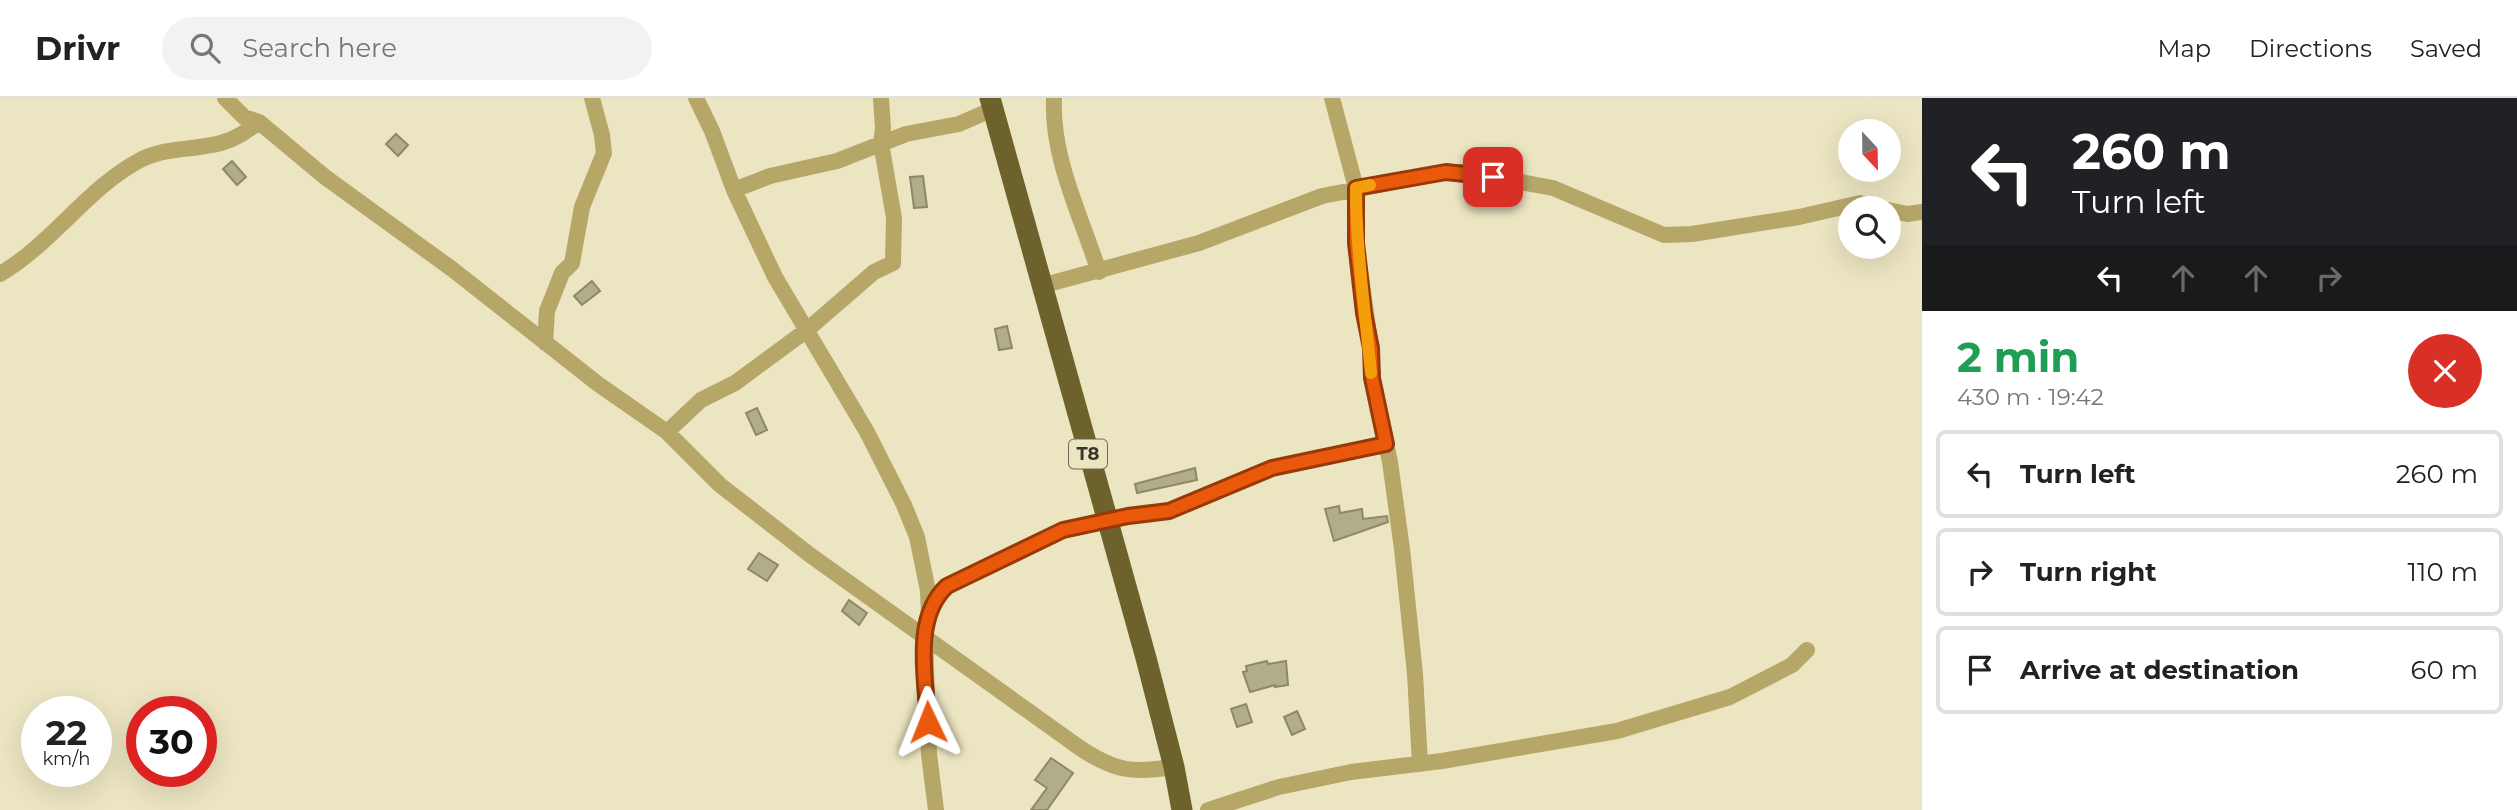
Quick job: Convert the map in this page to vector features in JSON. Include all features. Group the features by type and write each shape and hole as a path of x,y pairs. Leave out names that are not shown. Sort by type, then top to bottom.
{"highway":[{"name":"T8","path":"992,103 1106,522 1146,658 1174,767 1182,810"}],"street":[{"path":"225,98 244,117 259,122 324,177 452,269 545,343 667,432 720,485 753,512 1104,764 1139,772 1174,767"},
{"path":"545,343 547,311 557,284 572,262 582,207 604,153 593,98"},
{"path":"696,98 712,131 734,190 775,276 867,432 917,537 929,611 925,636 929,754 936,810"},
{"path":"667,432 701,400 735,383 807,330 874,272 893,263 894,218 881,143 881,98"},
{"path":"1054,98 1053,114 1059,156 1099,272"},
{"path":"1332,98 1356,188 1356,243 1371,348 1372,378 1386,444 1402,549 1420,764"},
{"path":"734,190 770,176 837,161 906,134 959,124 992,103"},
{"path":"0,274 34,250 118,174 143,159 164,152 220,144 241,135 259,122"},
{"path":"1041,286 1199,243 1283,209 1356,188 1446,172 1472,173 1553,188 1664,235 1692,234 1838,208"},
{"path":"1901,213 1922,212"},
{"path":"929,611 947,586 1063,530 1169,511 1272,468 1386,444"},
{"path":"1208,810 1279,787 1351,772 1420,764 1520,745 1590,736 1712,704 1786,669 1807,650"}],"building":[{"path":"396,134 408,145 398,156 386,144"},
{"path":"232,161 246,177 237,185 223,169"},
{"path":"923,176 927,207 914,208 910,177"},
{"path":"592,281 600,291 582,305 574,296"},
{"path":"1007,326 1012,348 999,350 995,329"},
{"path":"757,408 767,430 756,435 746,413"},
{"path":"1195,468 1197,480 1137,493 1135,484"},
{"path":"1339,506 1340,513 1362,509 1363,519 1387,516 1388,522 1334,541 1325,509"},
{"path":"759,553 778,565 767,581 748,569"},
{"path":"849,600 867,613 859,625 842,611"},
{"path":"1267,661 1268,664 1286,661 1288,685 1275,685 1250,692 1243,672 1247,671 1246,666"},
{"path":"1246,704 1252,722 1237,727 1231,709"},
{"path":"1297,711 1305,729 1292,735 1284,717"},
{"path":"1051,758 1073,773 1047,810 1031,810 1047,788 1035,780"}],"slow traffic":[{"path":"1370,185 1356,188 1356,243 1371,348 1371,373"}],"route":[{"path":"928,722 925,636 929,611 947,586 1063,530 1139,514 1169,511 1199,496 1272,468 1386,444 1372,378 1371,348 1364,313 1356,243 1356,188 1446,172 1493,177"}]}
